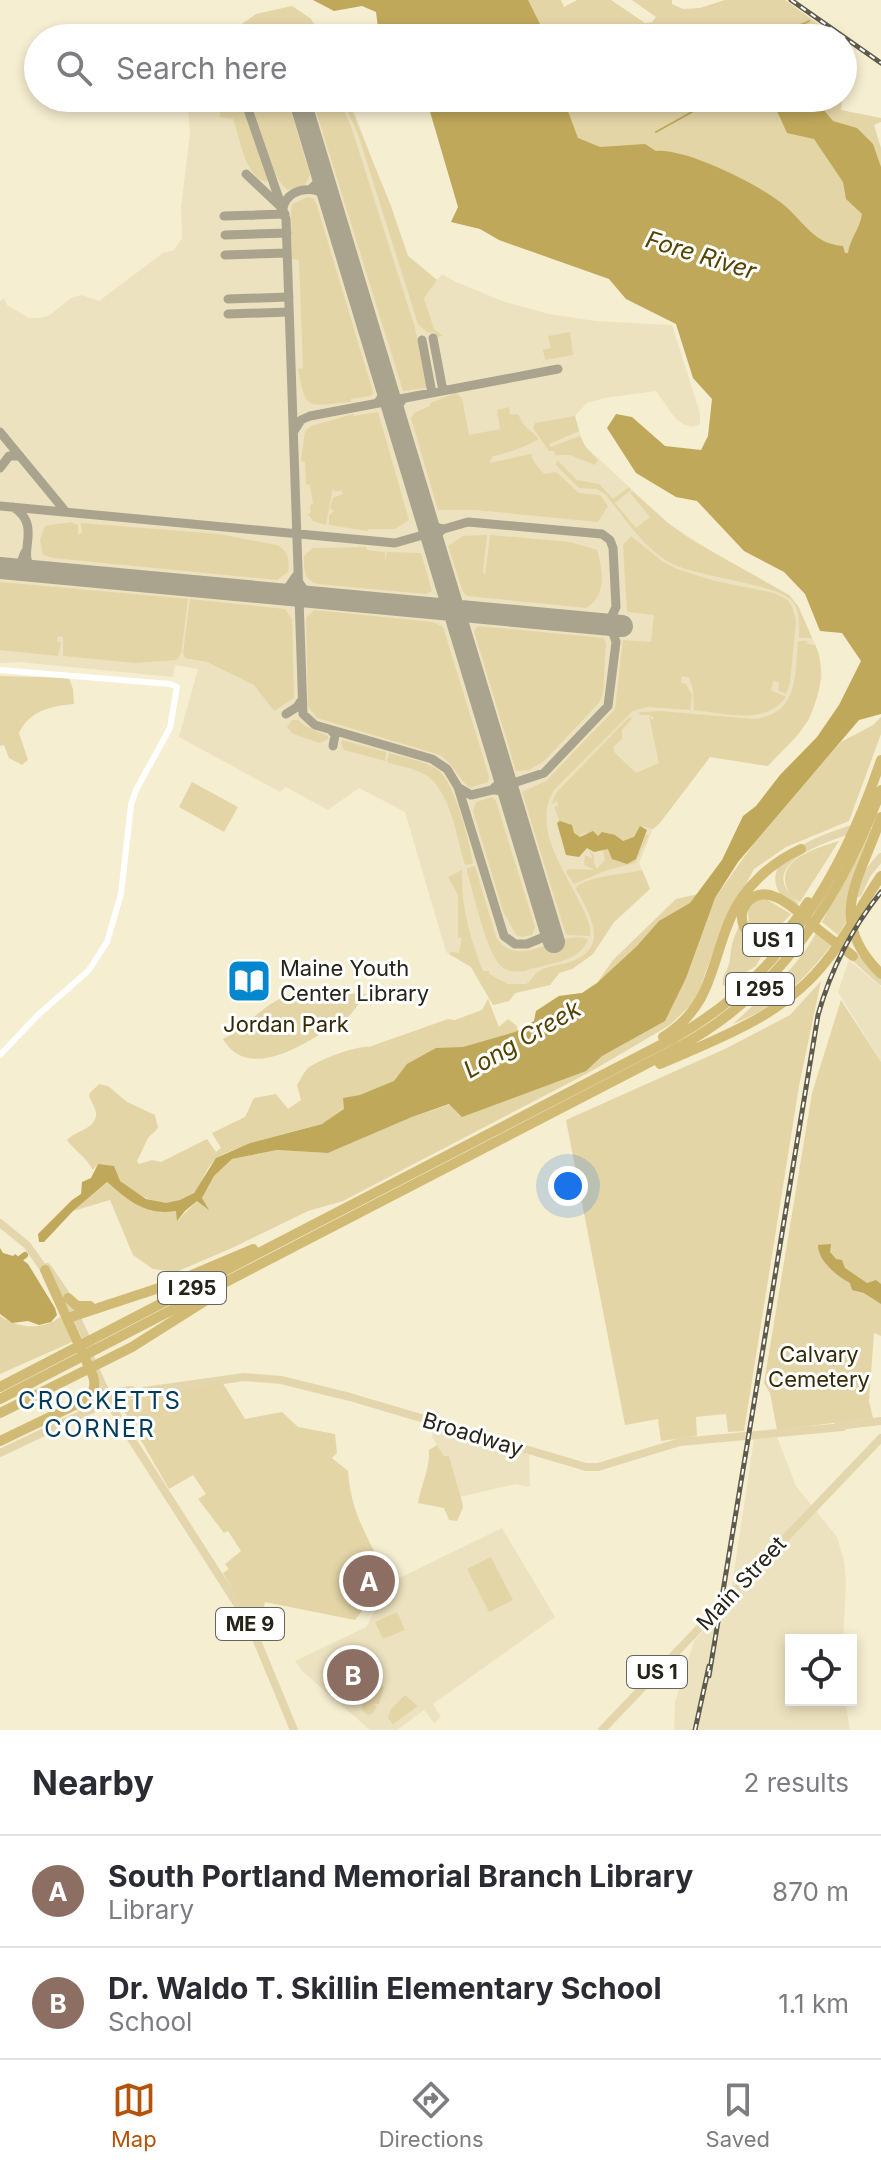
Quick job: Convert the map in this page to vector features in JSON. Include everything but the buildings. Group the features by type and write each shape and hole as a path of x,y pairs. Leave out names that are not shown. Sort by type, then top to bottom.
{"highway":[{"name":"I 295","path":"97,1343 289,1237 685,1032 736,997 764,971 796,933 840,858 881,760"},
{"name":"I 295","path":"0,1399 97,1343 356,1214 688,1042 732,1013 760,989 794,952 822,912 858,846 881,790"},
{"path":"881,818 854,887 853,910 864,957 881,971"},
{"path":"574,1089 667,1034 689,1016 708,988 730,920 741,900 770,868 801,849"},
{"name":"US 1","path":"840,858 798,917 779,937 761,941 745,930 743,911 752,898 771,895 790,903 853,956"},
{"path":"560,1109 745,1027 780,1006 804,986 830,957 881,876"},
{"path":"0,1413 132,1347 206,1300 356,1214"},
{"path":"73,1316 180,1281 270,1242 289,1237"},
{"path":"0,1444 81,1402 91,1395 94,1388 92,1373 42,1266"},
{"path":"68,1298 75,1305 84,1307 139,1295"},
{"name":"I 295","path":"0,1387 76,1354"},
{"path":"0,1381 28,1373"}],"main road":[{"path":"790,903 781,887 781,873 786,863 801,849 881,818"},
{"path":"853,910 861,883 881,857"},
{"name":"US 1","path":"853,956 881,981"},
{"name":"ME 9","path":"0,1223 27,1245 42,1266 73,1316 111,1397"},
{"name":"ME 9","path":"42,1266 51,1272 68,1298 96,1370 145,1458 250,1624 294,1730"},
{"path":"87,1404 98,1393 96,1370"},
{"name":"Broadway","path":"0,1444 87,1404 111,1397 233,1377 281,1380 350,1397 590,1468 680,1442 801,1432 881,1421"},
{"name":"Broadway","path":"0,1453 111,1397"},
{"name":"Main Street","path":"602,1730 881,1438"}],"street":[{"path":"0,670 36,671 177,687 170,728 143,775 131,805 121,894 107,942 89,970 38,1015 0,1055"}],"shaded area":[{"path":"188,112 354,112 408,256 437,280 442,274 505,302 549,314 596,321 672,325 700,413 700,424 693,427 675,418 656,391 605,398 587,403 575,416 583,444 668,523 718,556 789,595 798,606 819,653 822,677 809,720 768,766 710,757 653,829 639,863 650,889 614,922 593,954 572,969 559,973 550,985 515,993 509,1001 493,1005 471,967 446,952 405,812 359,788 328,810 286,787 280,792 179,737 198,669 175,665 173,677 19,662 0,663 0,301 4,298 7,305 29,318 40,318 81,295 99,301 163,253 174,250 182,238 181,207 190,133"},
{"path":"849,960 881,987 881,1062 838,992"},
{"path":"435,1426 529,1454 530,1487 515,1484 460,1497 449,1457 444,1456 432,1437"},
{"path":"777,1437 796,1486 837,1537 844,1561 843,1634 785,1634 785,1706 846,1706 850,1730 674,1730 675,1702 694,1641 729,1604 754,1439"},
{"path":"502,1528 555,1617 433,1704 441,1717 434,1723 424,1710 397,1730 370,1730 302,1671 295,1661 366,1627 391,1582"}],"green space":[{"path":"513,0 561,0 564,7 577,0 611,0 645,23 652,22 656,17 632,0 672,0 672,4 683,9 700,8 725,0 785,0 818,24 524,24"},
{"path":"292,6 314,24 242,24 256,14"},
{"path":"220,112 244,112 267,182 253,173 248,165 233,119 220,117"},
{"path":"252,112 291,112 310,175 305,185 288,190 276,174"},
{"path":"316,112 344,112 351,126 415,328 427,388 403,391"},
{"path":"348,112 353,112 408,256 437,280 424,298 434,329 443,336 428,333 418,324 359,137"},
{"path":"556,112 851,112 881,118 881,122 874,125 881,148 881,316 620,229"},
{"path":"308,197 314,199 317,206 373,392 371,396 351,399 351,402 312,404 304,394 298,369 303,368 299,260 292,259 291,212 292,204"},
{"path":"570,332 573,355 545,360 543,350 551,348 548,336"},
{"path":"456,393 462,398 469,435 500,429 497,410 509,407 510,415 518,414 523,424 539,439 493,456 489,463 531,454 544,474 556,472 579,493 600,495 608,506 598,522 476,510 438,510 411,418 430,403"},
{"path":"378,412 409,520 395,529 368,531 329,525 329,515 334,511 330,508 333,498 343,494 341,490 335,492 333,488 326,525 313,521 308,514 313,504 310,485 306,484 305,462 301,461 305,431 311,426 353,414"},
{"path":"575,416 579,431 549,444 551,447 580,436 598,460 595,465 570,455 555,455 533,428 535,423"},
{"path":"557,460 577,480 599,484 613,499 629,487 631,490 615,503 636,528 650,517 630,493 632,491 690,539 789,595 798,606 812,638 799,638 797,610 786,596 687,569 664,559 637,534 605,494 597,489 579,488 556,465"},
{"path":"71,522 78,525 78,535 82,532 81,523 219,534 276,545 287,556 288,572 277,580 43,555 40,540 45,526"},
{"path":"487,535 485,576 490,535 570,542 597,550 602,582 597,597 586,608 467,596 448,546 463,536"},
{"path":"631,536 677,569 715,581 774,593 788,600 796,622 790,683 786,694 778,690 779,682 773,681 771,690 786,697 767,712 743,716 694,710 693,689 689,678 682,676 681,683 686,684 692,695 690,710 647,707 633,711 554,790 547,807 551,842 590,927 590,936 566,935 522,792 546,781 615,709 623,640 651,642 654,615 627,612 623,545"},
{"path":"366,547 367,550 385,552 385,563 387,552 421,553 432,591 426,594 318,584 307,577 304,556 313,548"},
{"path":"0,582 188,599 181,653 177,660 135,663 63,656 63,637 58,636 57,641 61,643 58,656 0,650"},
{"path":"190,599 285,609 292,619 294,698 274,711 254,685 207,662 185,658 183,653"},
{"path":"314,610 433,622 443,627 489,776 488,782 470,788 440,755 317,718 308,706 306,618"},
{"path":"478,626 604,638 603,693 599,703 544,761 529,770 516,771 474,631"},
{"path":"798,641 809,641 805,643 815,645 821,672 819,691 805,724 768,766 710,757 659,824 653,829 640,826 634,838 623,841 585,833 577,837 560,821 557,823 559,819 554,807 558,803 556,801 551,805 556,793 628,718 632,719 622,730 622,739 613,747 615,753 636,773 659,763 649,716 652,720 654,718 649,715 640,715 639,712 752,719 778,711 791,692"},
{"path":"0,676 69,678 73,689 74,704 42,711 23,726 19,733 28,760 22,765 9,758 4,745 0,746"},
{"path":"881,717 881,734 849,821 786,847 754,869 722,929 695,1001 670,1025 590,1072 343,1201 308,1211 176,1272 153,1269 133,1255 110,1200 73,1211 107,1182 148,1209 176,1211 178,1220 198,1200 207,1208 202,1198 214,1176 232,1159 277,1150 328,1153 412,1117 487,1092 700,934 715,898 764,829 841,742 873,725"},
{"path":"292,720 298,720 328,736 328,739 320,743 293,734 287,727"},
{"path":"342,740 386,752 385,761 344,750"},
{"path":"389,753 427,764 444,777 461,814 473,864 465,865 441,791 424,774 387,762"},
{"path":"192,782 238,807 224,832 179,807"},
{"path":"492,797 496,801 535,927 532,935 516,935 503,911 473,811 476,802"},
{"path":"873,828 847,920 838,935 822,922"},
{"path":"646,835 649,835 635,863 607,870 574,884 566,872 568,869 595,870 584,865 585,855 593,859 589,851 594,855 597,869 605,860 603,849 609,849 618,862 636,859"},
{"path":"839,841 800,902 793,898 785,878 787,869 801,856"},
{"path":"475,866 496,937 505,947 528,951 577,937 588,939 584,947 570,958 525,971 503,968 485,936 467,872 467,868"},
{"path":"462,870 467,921 483,971 489,971 489,974 508,984 526,984 539,971 570,962 583,956 590,948 594,930 577,886 600,877 642,870 650,889 614,922 593,954 572,969 559,973 550,985 515,993 509,1001 493,1005 471,967 449,954 459,953 462,938 458,937 458,895 448,877"},
{"path":"698,894 693,913 492,1078 250,1143 216,1159 195,1191 183,1200 171,1204 144,1197 98,1164 93,1170 67,1140 93,1123 96,1113 89,1094 99,1084 108,1086 127,1102 155,1115 158,1128 148,1138 137,1161 139,1164 152,1160 161,1162 207,1139 216,1152 221,1148 212,1133 245,1117 254,1098 276,1094 288,1109 301,1100 297,1085 307,1070 328,1058 448,1019 455,1020 482,1010 488,999 499,1027 508,1019 517,1026 517,1031 534,1021 536,1011 559,996 582,993 597,983 613,960 676,899"},
{"path":"766,899 791,914 777,929 758,935 749,929 748,909 755,901"},
{"path":"739,926 746,941 762,955 756,966 723,986 723,979"},
{"path":"816,933 832,944 811,970 776,1001 733,1024 789,970"},
{"path":"821,981 799,1086 744,1431 728,1432 726,1414 696,1417 697,1436 661,1441 658,1419 625,1425 566,1120 727,1048 790,1015"},
{"name":"Jordan Park","path":"303,992 366,994 342,1022 300,1046 272,1057 245,1057 233,1051 223,1039 270,1004"},
{"name":"Calvary Cemetery","path":"841,1000 881,1062 881,1336 874,1333 869,1401 873,1418 777,1430 770,1393 764,1383 812,1093"},
{"path":"0,1316 30,1326 60,1317 72,1342 0,1374"},
{"path":"222,1382 245,1419 282,1412 298,1427 335,1434 337,1453 332,1458 348,1471 357,1514 387,1578 355,1620 265,1602 263,1610 270,1629 258,1634 223,1573 229,1569 225,1564 241,1551 228,1531 224,1533 198,1499 206,1494 193,1475 169,1489 123,1409 127,1400"},
{"path":"437,1445 444,1456 449,1456 462,1502 463,1508 457,1521 449,1520 444,1508 418,1503 429,1450"},
{"path":"491,1557 513,1600 489,1612 467,1569"},
{"path":"397,1612 405,1630 383,1639 375,1622"},
{"path":"381,1684 384,1688 379,1704 374,1704 377,1707 368,1715 362,1710 364,1693"},
{"path":"405,1695 418,1706 393,1724 388,1718 391,1709"}],"water":[{"path":"313,0 528,0 540,24 378,24 376,12 362,6 334,11"},
{"name":"Fore River","path":"430,112 568,112 578,138 600,147 645,144 656,151 685,155 722,169 773,197 817,237 843,246 845,253 848,253 862,214 846,199 843,182 814,139 787,133 777,112 825,112 833,121 857,128 873,144 881,167 881,714 859,720 738,862 715,898 686,978 665,1021 602,1056 586,1071 462,1117 449,1104 328,1153 277,1150 232,1159 214,1176 202,1198 209,1210 197,1201 177,1221 176,1211 147,1209 107,1182 73,1211 44,1242 39,1242 38,1234 81,1194 82,1182 91,1178 98,1164 114,1166 120,1181 146,1199 166,1203 180,1200 194,1193 216,1158 250,1143 322,1124 344,1109 343,1098 360,1095 394,1081 407,1064 436,1048 463,1047 515,1032 534,1021 536,1011 559,996 582,993 597,983 659,921 690,903 722,860 743,816 756,806 780,775 817,737 839,705 861,661 842,633 820,631 805,594 784,572 744,551 697,501 676,497 636,473 607,428 616,414 632,417 665,446 701,450 708,436 712,399 693,378 676,324 626,299 609,279 499,240 480,229 451,222 458,207"},
{"path":"557,823 572,825 574,833 580,837 593,831 598,836 602,832 615,835 623,841 634,837 640,826 647,830 636,859 627,864 612,859 608,849 594,852 587,848 579,857 566,855"},
{"path":"831,1244 830,1252 836,1259 842,1260 845,1268 867,1283 876,1280 881,1284 881,1304 864,1293 852,1290 850,1283 825,1262 818,1245"},
{"path":"0,1248 3,1253 15,1254 28,1264 55,1308 57,1315 51,1322 39,1325 28,1321 12,1323 0,1314"}],"waterway":[{"path":"802,24 809,21"},
{"path":"656,132 692,112"},
{"name":"Long Creek","path":"21,1258 25,1255"}],"taxiway":[{"path":"249,112 286,219 303,714 315,725 432,759 447,769 458,787 504,936 515,944 527,944 544,937 548,923"},
{"path":"311,189 319,181 320,169"},
{"path":"246,174 282,208"},
{"path":"283,209 289,196 303,190 317,191 329,199"},
{"path":"224,216 285,214"},
{"path":"225,235 287,233"},
{"path":"225,255 287,253"},
{"path":"228,299 289,297"},
{"path":"228,314 289,312"},
{"path":"433,338 443,391"},
{"path":"422,340 432,393"},
{"path":"294,431 301,420 310,416 558,369"},
{"path":"378,402 385,393 384,380"},
{"path":"395,417 403,399"},
{"path":"0,432 66,512"},
{"path":"0,468 9,456 20,456"},
{"path":"0,506 395,543 468,522 602,534 610,540 613,548 616,607 610,620 599,623"},
{"path":"13,507 23,515 27,524 27,560 39,572"},
{"path":"425,519 432,526 443,529 435,536 434,548"},
{"path":"7,569 20,565 25,552"},
{"path":"271,593 287,589 296,576"},
{"path":"298,581 305,591 316,598"},
{"path":"492,790 544,773 608,706 616,642 612,630 599,623"},
{"path":"286,714 301,701"},
{"path":"331,730 335,735 333,746"},
{"path":"459,788 471,795 492,790 501,781 502,770"},
{"path":"495,790 503,791 510,799"}],"runway":[{"path":"303,112 554,942"},
{"path":"0,568 622,626"}],"railway":[{"path":"791,0 825,24"},
{"path":"857,46 881,63"},
{"path":"709,1676 818,1015 843,950 881,892"},
{"path":"695,1730 709,1666"}],"place":[{"name":"Maine Youth Center Library","path":"249,981"},
{"name":"South Portland Memorial Branch Library","path":"369,1581"},
{"name":"Dr. Waldo T. Skillin Elementary School","path":"353,1675"}],"district":[{"name":"CROCKETTS CORNER","path":"100,1414"}]}
